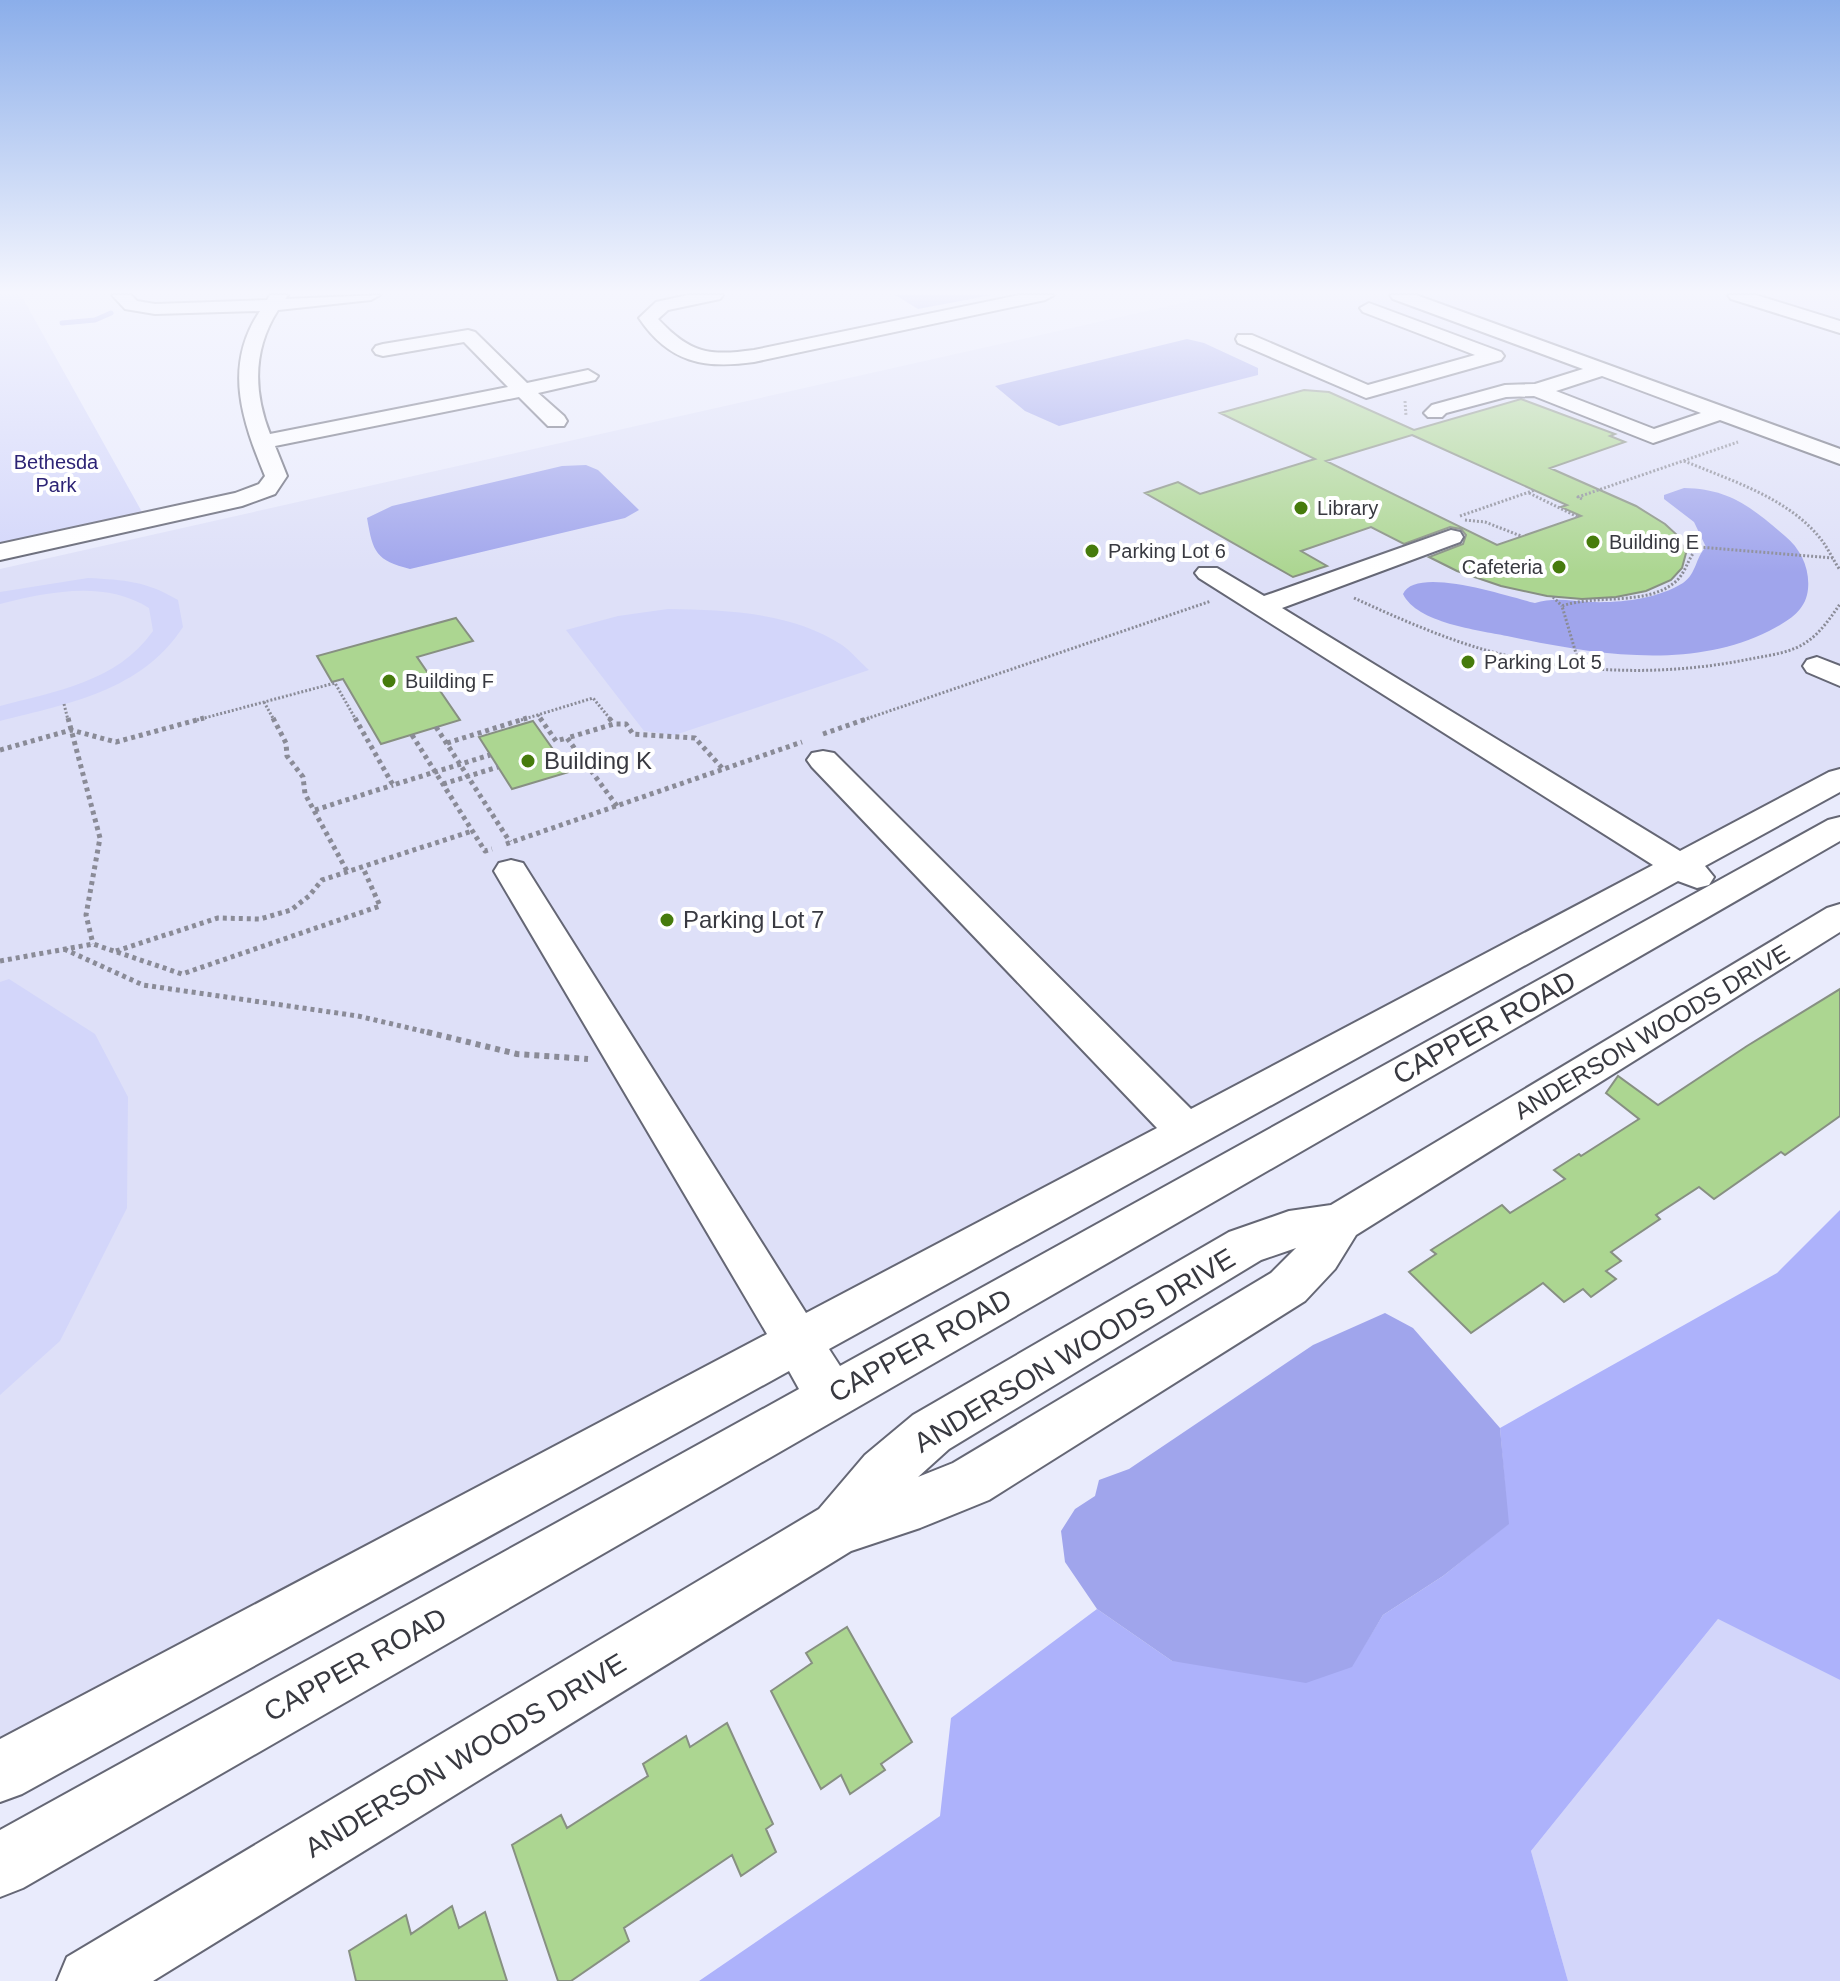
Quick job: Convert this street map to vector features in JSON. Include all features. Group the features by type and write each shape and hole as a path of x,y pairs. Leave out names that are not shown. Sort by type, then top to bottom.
{"street":[{"path":"0,552 257,494 267,489 276,476 250,408 249,387"},
{"path":"520,387 556,421"},
{"path":"262,442 535,387"},
{"path":"1356,387 1366,392 1382,387"},
{"path":"1435,413 1487,394 1544,387"},
{"path":"1650,387 1840,457"},
{"path":"1536,390 1653,436"},
{"path":"1632,451 1653,436 1721,413"},
{"path":"1250,599 1321,585 1453,526"},
{"path":"1208,573 1723,893"},
{"path":"823,760 1187,1132"},
{"name":"CAPPER ROAD","path":"0,1772 1840,779"},
{"name":"CAPPER ROAD","path":"0,1865 1840,827"},
{"path":"511,857 628,1062 830,1395"},
{"name":"ANDERSON WOODS DRIVE","path":"91,1981 838,1528 920,1502 970,1482 1288,1287 1319,1255 1340,1222 1840,916"}],"path":[{"path":"1582,499 1578,497 1749,438"},
{"path":"1683,461 1737,483 1786,511 1819,537 1840,570"},
{"path":"1453,526 1535,490"},
{"path":"1529,492 1578,517"},
{"path":"1453,526 1485,522 1521,536"},
{"path":"1682,546 1833,558"},
{"path":"1562,606 1573,600 1628,598 1660,589 1678,580 1691,566 1693,552 1699,547"},
{"path":"1321,585 1357,599 1379,612 1463,643 1580,667 1639,672 1715,668 1786,651 1806,643 1840,604"},
{"path":"1553,597 1562,606 1580,667"},
{"path":"412,735 485,851 511,857 617,806 1250,599"},
{"path":"0,750 71,730 116,742 335,683 393,785"},
{"path":"447,743 593,698 614,724"},
{"path":"264,702 286,743 287,756 303,777 305,794 347,872"},
{"path":"64,704 100,838 86,915 93,944"},
{"path":"538,715 556,741 614,724 626,724 633,734 695,738 723,769"},
{"path":"436,727 468,776 511,857"},
{"path":"567,738 617,806"},
{"path":"315,810 490,755"},
{"path":"443,784 498,767"},
{"path":"114,951 218,918 260,919 291,910 309,896 322,880 472,831"},
{"path":"0,961 93,944 182,974 380,906 363,868"},
{"path":"64,949 143,985 358,1016 517,1054 628,1062"}],"shaded area":[{"path":"807,387 1840,387 1840,778 0,1771 0,569"},
{"path":"997,387 1209,387 1059,426 1025,411"},
{"path":"586,465 598,470 639,510 625,518 410,569 383,558 371,539 367,518 392,506 562,466"},
{"path":"1684,488 1727,496 1761,516 1791,541 1808,574 1807,597 1795,614 1769,631 1738,643 1706,651 1640,655 1573,648 1449,624 1421,612 1403,594 1411,586 1425,582 1464,585 1535,603 1556,600 1614,602 1662,593 1688,579 1706,547 1694,522 1664,499 1664,495"},
{"path":"1840,1210 1840,1680 1718,1619 1531,1851 1568,1981 699,1981 940,1816 951,1718 1097,1609 1172,1661 1351,1667 1383,1615 1443,1576 1508,1524 1500,1428 1777,1273"},
{"path":"1385,1313 1413,1328 1500,1428 1509,1524 1443,1576 1383,1615 1352,1667 1306,1683 1172,1661 1097,1609 1065,1562 1061,1531 1075,1509 1095,1496 1099,1480 1129,1469 1313,1345"}],"green space":[{"name":"Bethesda Park","path":"0,387 73,387 142,512 0,545"},
{"path":"88,578 135,583 178,600 183,627 166,649 125,680 78,700 0,721 0,706 64,689 104,673 122,662 153,631 149,608 114,594 76,591 0,604 0,592"},
{"path":"668,609 713,610 780,619 823,634 842,645 869,670 675,735 644,731 566,630 618,616"},
{"path":"9,979 95,1034 128,1097 127,1208 60,1341 0,1395 0,982"},
{"path":"1718,1619 1840,1680 1840,1981 1568,1981 1531,1851"}],"building":[{"path":"1304,390 1329,392 1414,430 1521,399 1615,434 1610,436 1625,442 1550,468 1636,506 1665,524 1677,535 1686,553 1682,568 1671,580 1646,591 1582,599 1547,596 1501,586 1457,571 1429,557 1463,544 1466,535 1461,529 1450,527 1404,544 1371,527 1301,551 1327,566 1293,577 1145,493 1178,482 1200,494 1315,459 1220,413","holes":["1412,435 1567,505 1561,507 1581,516 1497,545 1326,461"]},
{"name":"Building F","path":"456,618 473,641 417,657 460,720 381,744 343,679 332,682 317,656"},
{"name":"Building K","path":"533,721 569,772 512,789 479,737"},
{"path":"1840,989 1840,1116 1714,1199 1699,1187 1656,1215 1660,1219 1611,1252 1621,1261 1606,1271 1616,1279 1591,1297 1583,1289 1564,1302 1543,1283 1471,1333 1409,1272 1436,1254 1431,1250 1502,1205 1510,1213 1565,1179 1554,1170 1639,1119 1606,1093 1618,1076 1658,1105"},
{"path":"847,1627 912,1742 881,1764 885,1770 850,1794 841,1775 821,1789 771,1691 812,1663 806,1653"},
{"path":"727,1723 773,1824 766,1829 776,1852 741,1876 732,1855 624,1928 629,1941 571,1981 558,1981 512,1845 561,1815 567,1828 648,1776 643,1764 686,1736 690,1747"},
{"path":"452,1906 459,1928 485,1912 507,1981 356,1981 349,1951 406,1915 411,1934"}],"place":[{"name":"Library","path":"1301,508"},
{"name":"Building E","path":"1593,542"},
{"name":"Parking Lot 6","path":"1092,551"},
{"name":"Cafeteria","path":"1559,567"},
{"name":"Parking Lot 5","path":"1468,662"},
{"name":"Building F","path":"389,681"},
{"name":"Building K","path":"528,761"},
{"name":"Parking Lot 7","path":"667,920"}]}
